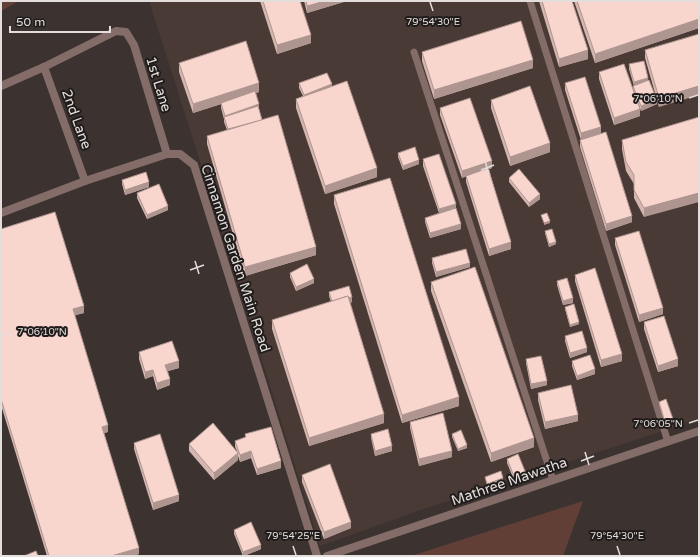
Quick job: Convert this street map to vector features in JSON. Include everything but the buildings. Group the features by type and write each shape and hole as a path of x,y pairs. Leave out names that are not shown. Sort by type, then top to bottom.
{"street":[{"name":"1st Lane","path":"44,67 116,31 126,32 134,45 167,154"},
{"path":"1,86 44,67"},
{"name":"2nd Lane","path":"44,67 85,180"},
{"path":"1,213 85,180 167,154"},
{"name":"Cinnamon Garden Main Road","path":"167,154 180,154 194,165 318,556"},
{"name":"Mathree Mawatha","path":"327,556 699,431"}],"lane":[{"path":"530,1 668,442"},
{"path":"414,52 553,480"}],"shaded area":[{"path":"1,1 19,1 1,11"},
{"path":"149,1 699,1 699,418 426,508 320,546"},
{"path":"583,501 563,556 411,556"}]}
